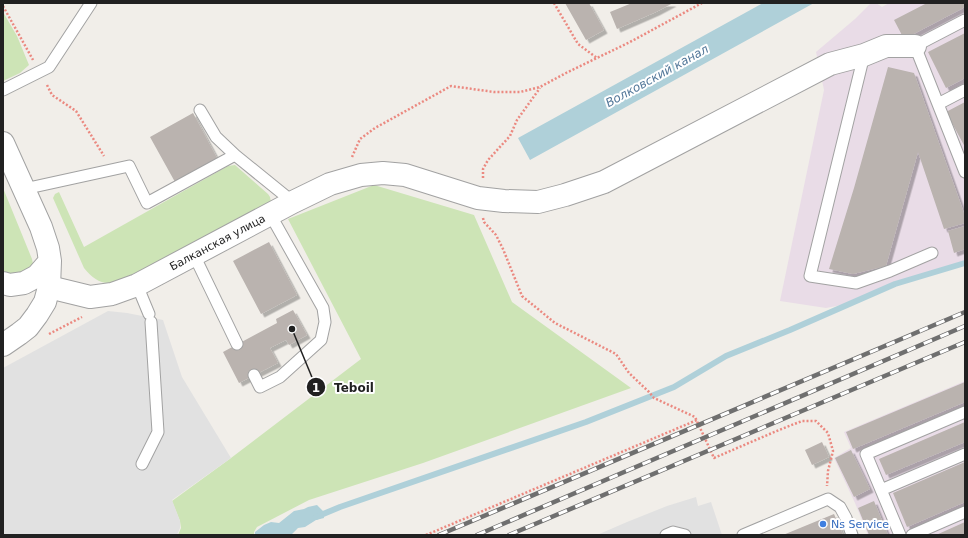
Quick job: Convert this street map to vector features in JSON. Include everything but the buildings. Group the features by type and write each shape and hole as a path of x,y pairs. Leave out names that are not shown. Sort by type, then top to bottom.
{"street":[{"name":"Балканская улица","path":"50,287 90,297 112,294 137,285 270,214 330,184 362,175 383,173 405,175 481,198 504,201 538,202 565,195 604,182 830,64 864,55 886,46 915,46"},
{"path":"3,143 41,227 48,248 50,261 50,287 45,302 38,315 28,327 3,345"},
{"path":"3,283 10,285 24,283 37,276 50,261"}],"lane":[{"path":"3,90 49,67 90,3"},
{"path":"964,168 915,46 965,20"},
{"path":"864,55 810,276 856,283 890,271 932,253"},
{"path":"938,104 965,90"},
{"path":"200,110 216,137 235,155 293,202"},
{"path":"24,189 130,166 147,202 235,155"},
{"path":"254,375 260,387 280,377 321,340 325,322 323,308 270,214"},
{"path":"194,255 237,344"},
{"path":"137,285 150,318 158,432 142,464"},
{"path":"900,535 866,454 965,412"},
{"path":"881,490 965,454"},
{"path":"747,534 828,499 840,507 852,535"},
{"path":"912,535 965,512"},
{"path":"666,535 673,532 685,535"}],"path":[{"path":"554,3 578,44 597,58"},
{"path":"339,182 360,139 376,128 451,86 494,92 520,92 540,87 630,42 702,3"},
{"path":"3,6 52,95 76,110 113,170"},
{"path":"540,87 517,120 510,136 492,154 482,169 481,198 484,222 496,235 522,296 555,323 616,354 629,373 654,398 695,417 714,458 802,421 816,421 828,433 833,451 828,471 828,499"},
{"path":"426,535 697,420"}],"shaded area":[{"path":"871,3 876,3 882,7 889,3 965,3 965,265 912,281 895,284 852,303 826,308 780,301 824,90 816,52 855,19"},
{"path":"108,311 163,320 182,377 231,458 172,500 180,521 180,528 177,535 3,535 3,368"},
{"path":"965,381 965,535 868,535 834,458 851,448 844,432"},
{"path":"696,497 698,506 711,502 722,535 597,535 667,506"}],"green space":[{"path":"3,12 17,36 29,65 20,73 3,81"},
{"path":"235,165 268,194 271,202 120,281 109,283 104,283 96,279 84,268 53,198 55,194 59,192 84,247 228,166"},
{"path":"374,185 474,215 512,302 631,388 423,463 309,500 257,527 254,535 178,535 181,528 180,521 172,501 361,359 288,219"},
{"path":"3,188 32,259 33,264 29,273 6,275 3,268"}],"water":[{"name":"Волковский канал","path":"763,3 814,3 530,160 518,138"},
{"path":"317,505 323,511 324,518 316,520 305,527 298,528 291,535 255,535 255,532 264,525 271,522 279,523 294,511"}],"waterway":[{"path":"316,517 340,507 586,422 674,387 726,356 895,284 965,263"}],"railway":[{"path":"439,535 965,312"},
{"path":"477,535 965,326"},
{"path":"509,535 965,342"}],"place":[{"name":"Teboil","path":"292,329"},
{"name":"Ns Service","path":"823,524"}]}
